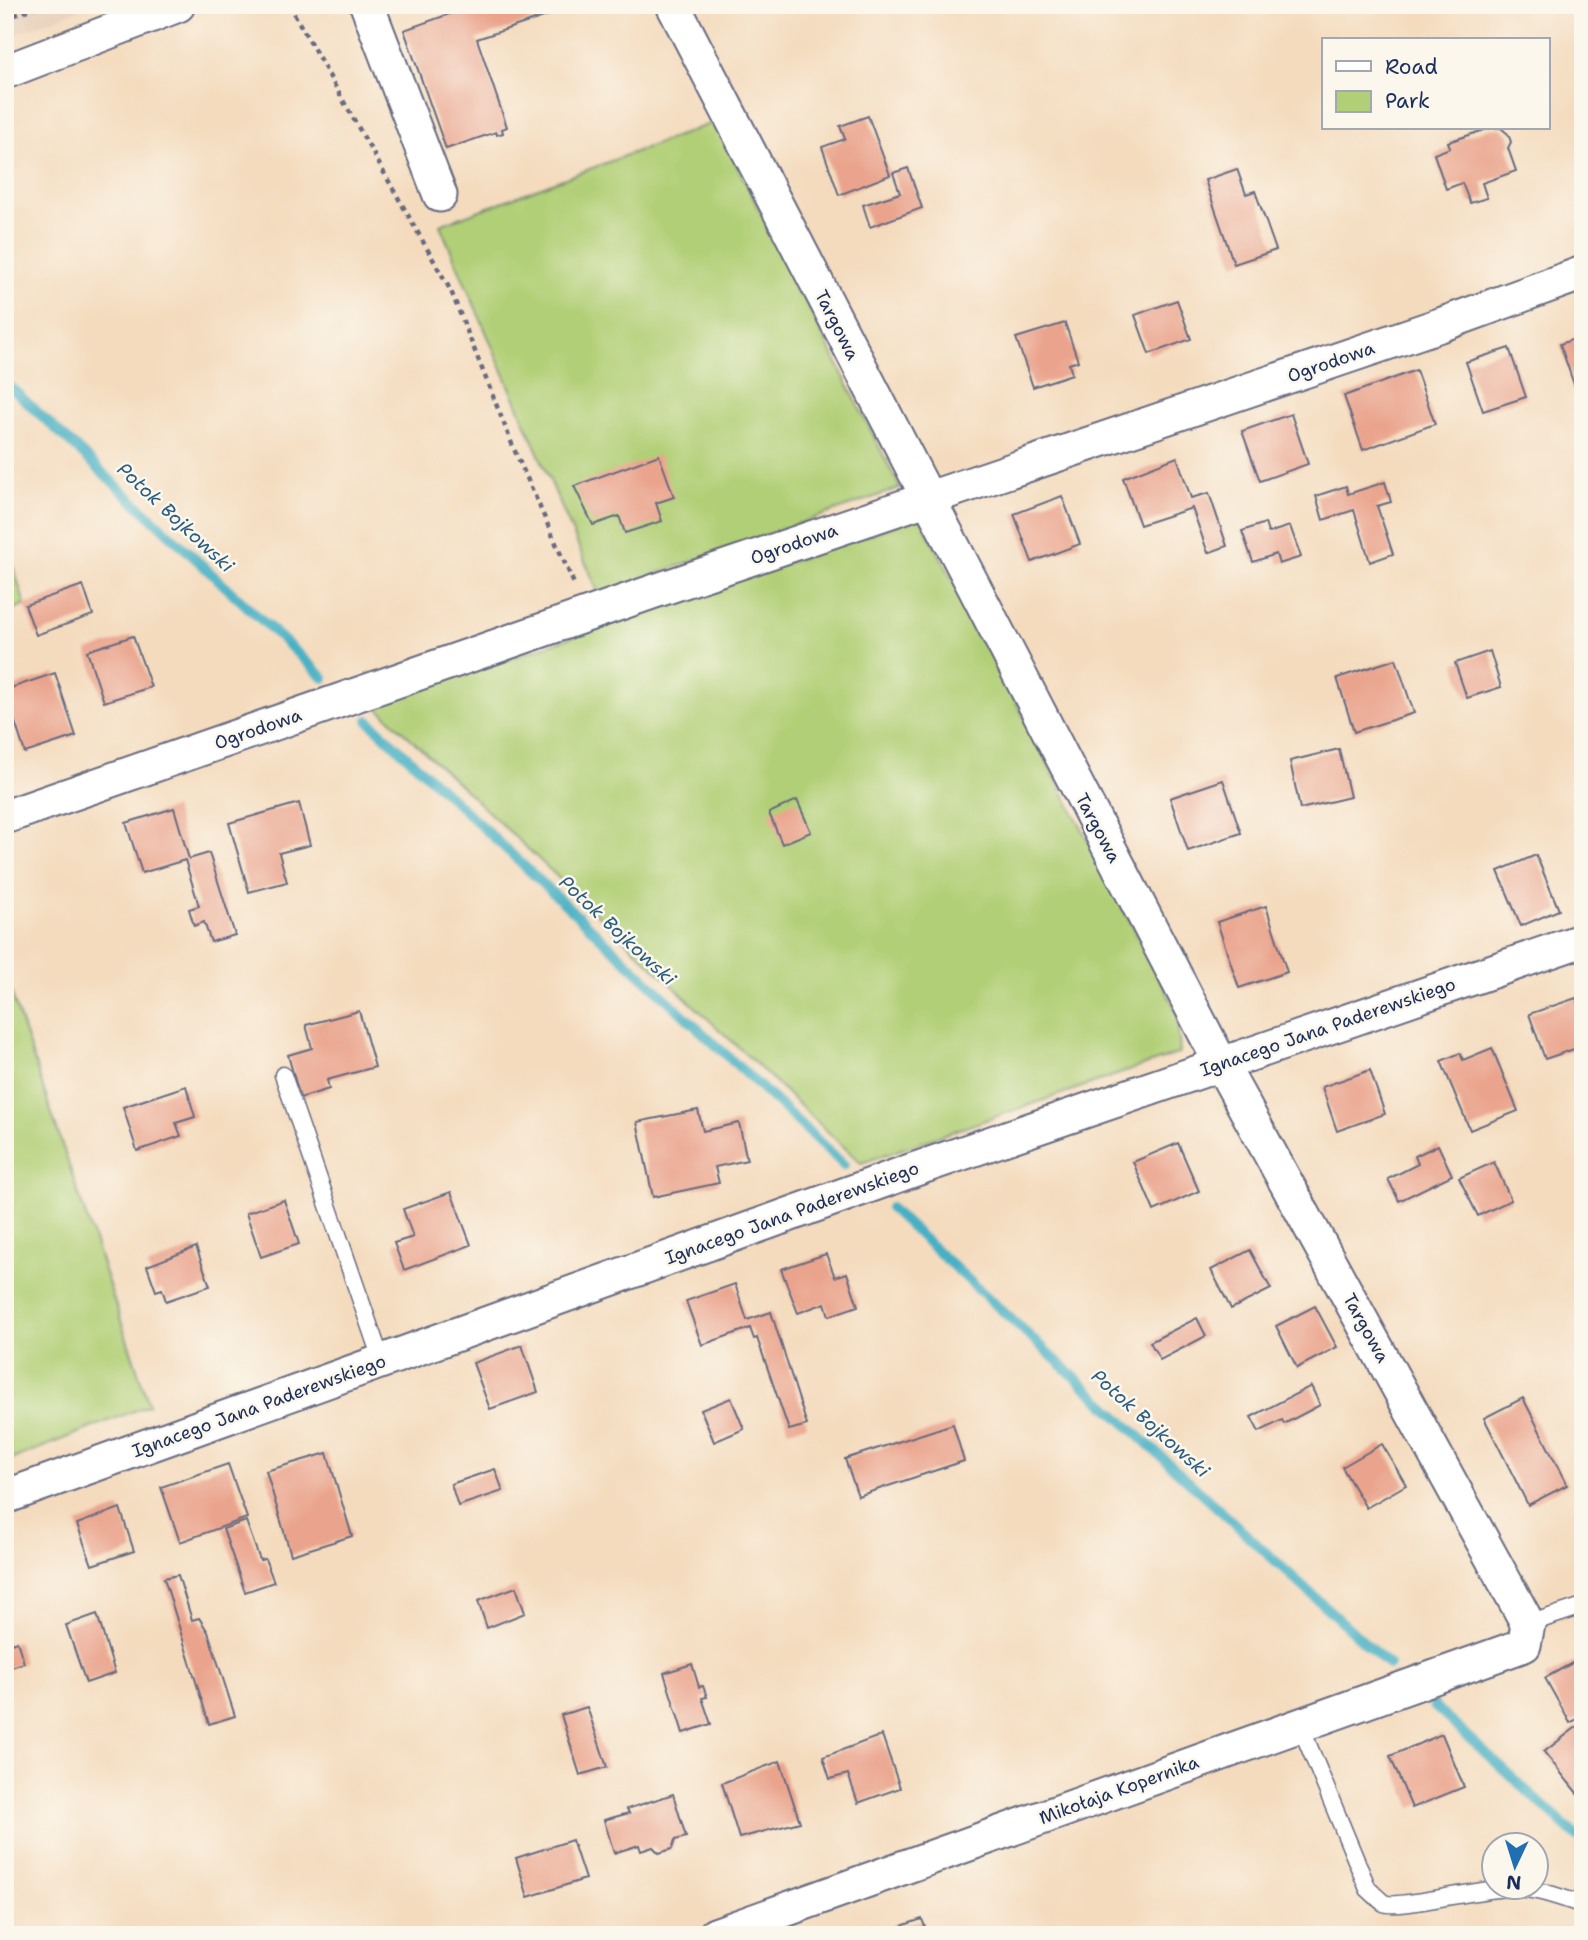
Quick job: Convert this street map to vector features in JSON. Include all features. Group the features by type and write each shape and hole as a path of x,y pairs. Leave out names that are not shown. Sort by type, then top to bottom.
{"street":[{"path":"5,72 120,17 178,5"},
{"path":"367,5 440,195"},
{"name":"Targowa","path":"673,5 926,499 1221,1064 1526,1634"},
{"name":"Ogrodowa","path":"5,817 926,499 1443,324 1583,273"},
{"name":"Ignacego Jana Paderewskiego","path":"5,1497 912,1170 1583,940"},
{"name":"Mikołaja Kopernika","path":"715,1935 1300,1725 1526,1634"}],"lane":[{"path":"283,1075 382,1362"},
{"path":"1526,1634 1583,1606"},
{"path":"1300,1725 1368,1889 1385,1904 1404,1904 1482,1888 1514,1888 1542,1891 1583,1905"}],"path":[{"path":"5,19 40,5"},
{"path":"225,12 240,5"},
{"path":"289,5 451,291 514,449 588,615"}],"shaded area":[{"path":"5,5 91,5 5,38"}],"green space":[{"path":"715,122 900,488 599,594 440,225"},
{"path":"920,517 1177,1012 1180,1053 861,1163 375,705"},
{"path":"5,539 25,605 5,612"},
{"path":"5,974 149,1405 5,1462"}],"building":[{"path":"475,5 577,6 477,39 507,127 502,129 503,133 497,135 496,132 446,149 404,30"},
{"path":"868,116 890,175 839,195 822,147 845,139 840,126"},
{"path":"1484,130 1503,130 1511,142 1508,148 1516,171 1482,183 1487,198 1470,203 1462,183 1446,189 1434,154 1450,148 1448,142"},
{"path":"908,168 922,208 870,227 863,205 900,193 893,173"},
{"path":"1237,169 1246,194 1255,191 1276,250 1234,264 1205,180"},
{"path":"1177,300 1191,339 1149,354 1135,315"},
{"path":"1065,323 1078,361 1069,364 1072,374 1033,387 1016,338"},
{"path":"1583,328 1583,398 1579,399 1560,344 1577,338"},
{"path":"1509,348 1526,397 1483,411 1466,362"},
{"path":"1416,370 1435,424 1363,450 1344,396"},
{"path":"1291,414 1308,464 1260,481 1242,431"},
{"path":"659,455 674,497 656,503 662,521 625,533 619,516 593,525 574,486"},
{"path":"1177,457 1191,498 1209,493 1227,546 1208,553 1192,508 1140,525 1123,478"},
{"path":"1385,482 1391,502 1377,506 1393,554 1370,562 1354,510 1323,520 1316,496 1346,486 1348,494"},
{"path":"1062,496 1080,544 1032,562 1014,514"},
{"path":"1265,523 1268,533 1290,526 1301,557 1279,564 1276,554 1253,562 1242,531"},
{"path":"83,585 93,615 36,635 25,605"},
{"path":"133,636 151,687 104,702 87,651"},
{"path":"1490,651 1501,687 1467,698 1455,663"},
{"path":"1396,659 1414,713 1354,732 1337,678"},
{"path":"55,673 76,736 25,753 15,722 7,724 5,708 10,707 5,690"},
{"path":"1339,749 1350,797 1300,809 1290,761"},
{"path":"1223,780 1241,833 1188,851 1170,798"},
{"path":"797,800 811,832 782,844 769,813"},
{"path":"299,803 310,845 279,853 287,882 249,892 229,823"},
{"path":"174,808 189,859 209,853 235,935 211,942 204,922 194,926 189,909 199,906 185,860 142,873 126,823"},
{"path":"1536,855 1559,910 1521,926 1498,871"},
{"path":"1266,906 1287,972 1239,988 1217,922"},
{"path":"1576,998 1583,1016 1583,1046 1545,1059 1529,1014"},
{"path":"359,1011 375,1067 327,1080 329,1089 300,1098 288,1055 312,1048 306,1025"},
{"path":"1492,1048 1518,1111 1470,1130 1441,1061 1460,1053 1463,1060"},
{"path":"1370,1070 1385,1114 1337,1131 1322,1087"},
{"path":"186,1086 195,1117 176,1123 181,1136 137,1151 123,1107"},
{"path":"698,1110 703,1131 739,1123 747,1160 715,1167 719,1183 653,1197 637,1122"},
{"path":"1178,1143 1199,1191 1154,1211 1133,1162"},
{"path":"1438,1145 1452,1175 1399,1201 1388,1179 1418,1164 1415,1156"},
{"path":"1494,1162 1511,1200 1478,1216 1459,1178"},
{"path":"451,1192 471,1245 404,1270 394,1243 413,1237 403,1209"},
{"path":"284,1200 299,1244 261,1257 246,1213"},
{"path":"196,1247 210,1286 166,1301 162,1289 156,1291 147,1266"},
{"path":"1250,1250 1271,1289 1231,1309 1211,1270"},
{"path":"826,1254 835,1277 847,1273 858,1306 829,1316 825,1303 798,1313 781,1269"},
{"path":"735,1284 747,1320 771,1312 807,1425 789,1430 757,1338 754,1339 750,1328 702,1345 686,1301"},
{"path":"1315,1306 1337,1347 1297,1368 1276,1326"},
{"path":"1197,1318 1206,1336 1160,1360 1150,1342"},
{"path":"522,1345 538,1392 490,1409 473,1363"},
{"path":"1311,1386 1320,1405 1284,1424 1282,1420 1259,1432 1251,1417"},
{"path":"731,1398 744,1429 714,1442 701,1410"},
{"path":"1523,1398 1567,1485 1528,1505 1484,1418"},
{"path":"953,1424 964,1461 858,1496 845,1459"},
{"path":"1382,1444 1406,1485 1366,1508 1342,1467"},
{"path":"327,1453 352,1536 291,1555 266,1471"},
{"path":"228,1464 247,1518 180,1542 161,1487"},
{"path":"495,1469 503,1491 458,1506 451,1484"},
{"path":"120,1508 134,1551 92,1565 77,1524"},
{"path":"246,1521 260,1560 265,1559 274,1582 245,1592 223,1529"},
{"path":"178,1575 192,1620 199,1618 208,1632 235,1716 209,1724 164,1578"},
{"path":"516,1587 525,1613 487,1628 478,1601"},
{"path":"97,1614 115,1673 86,1683 66,1625"},
{"path":"17,1641 24,1663 5,1669 5,1645"},
{"path":"1583,1657 1583,1716 1570,1723 1545,1678"},
{"path":"692,1664 699,1687 703,1686 707,1697 702,1698 711,1724 683,1733 664,1673"},
{"path":"587,1707 607,1767 580,1775 561,1715"},
{"path":"1579,1725 1583,1729 1583,1788 1577,1793 1544,1752"},
{"path":"1442,1734 1464,1787 1412,1808 1390,1756"},
{"path":"882,1735 900,1788 858,1803 848,1774 830,1779 823,1757"},
{"path":"780,1761 800,1822 739,1838 722,1783"},
{"path":"673,1794 686,1837 675,1840 672,1849 659,1853 653,1847 641,1851 639,1845 614,1853 604,1820 629,1813 627,1809"},
{"path":"572,1840 585,1879 528,1897 516,1858"},
{"path":"922,1919 928,1935 877,1935 877,1934"}],"waterway":[{"name":"Potok Bojkowski","path":"5,382 324,678"},
{"name":"Potok Bojkowski","path":"368,720 844,1165"},
{"name":"Potok Bojkowski","path":"890,1208 1389,1665"},
{"name":"Potok Bojkowski","path":"1434,1706 1583,1842"}]}
